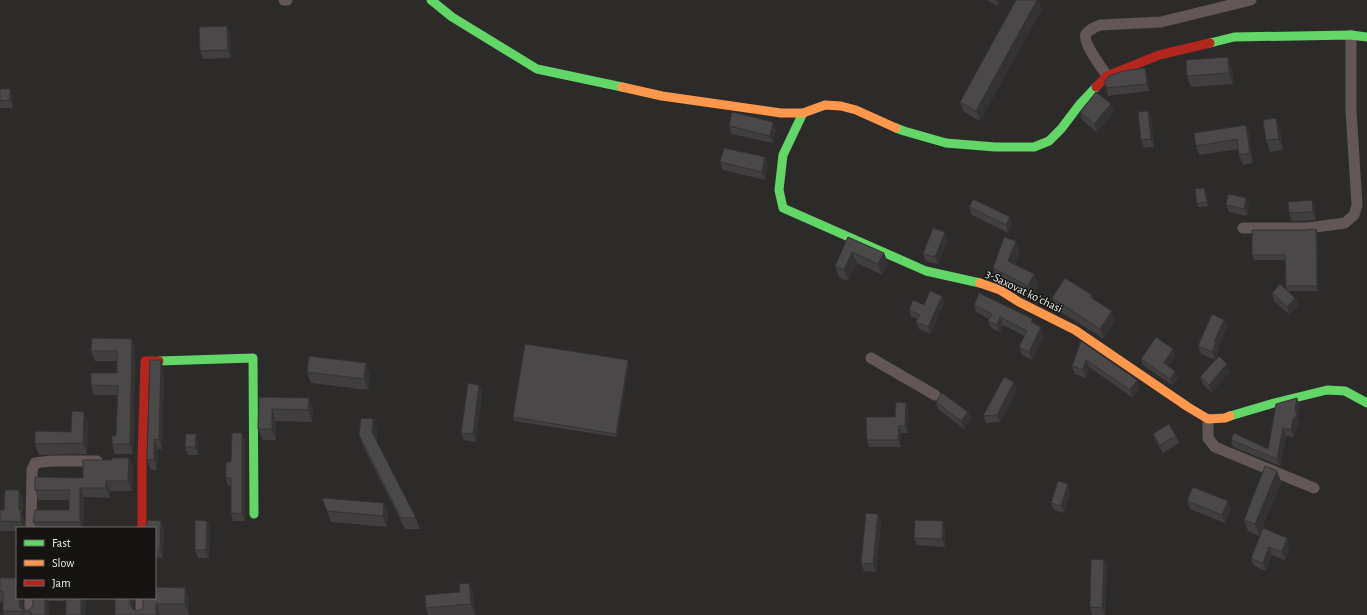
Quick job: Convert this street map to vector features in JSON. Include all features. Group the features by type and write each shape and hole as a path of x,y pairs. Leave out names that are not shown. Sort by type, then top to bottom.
{"street":[{"path":"431,0 452,17 537,69 662,96 781,113 803,113 825,105 841,106 856,110 904,132 946,143 995,147 1034,147 1049,141 1080,104 1107,76 1159,54 1234,37 1351,35 1367,37"},
{"path":"1107,76 1085,39 1086,34 1091,29 1100,25 1161,22 1251,0"},
{"path":"1242,228 1308,228 1345,224 1354,215 1357,205 1351,111 1351,35"},
{"name":"3-Saxovat koʻchasi","path":"803,113 783,155 779,190 783,208 926,271 978,282 1000,290 1019,302 1075,330 1208,419"},
{"path":"142,527 138,461 145,361 253,358 254,514"},
{"path":"870,358 935,395"},
{"path":"1314,488 1215,447 1208,438 1208,419 1225,418 1274,403 1327,390 1345,391 1367,403"},
{"path":"31,527 32,470 35,463 51,461 112,461"},
{"path":"30,599 30,615"},
{"path":"141,599 141,615"}],"building":[{"path":"1016,0 1037,0 976,111 960,102"},
{"path":"227,26 228,50 200,51 199,27"},
{"path":"1228,57 1229,73 1187,76 1186,60"},
{"path":"1145,68 1147,84 1106,88 1105,81 1109,76 1123,71"},
{"path":"0,89 10,89 10,100 0,101"},
{"path":"1096,92 1111,104 1094,124 1080,112"},
{"path":"1148,111 1151,139 1141,140 1138,112"},
{"path":"732,112 773,122 770,136 729,126"},
{"path":"1276,118 1279,139 1266,140 1263,120"},
{"path":"1246,125 1250,153 1239,155 1237,139 1196,146 1194,133"},
{"path":"724,148 765,157 762,172 720,162"},
{"path":"1204,188 1207,202 1197,204 1195,189"},
{"path":"1228,194 1246,198 1244,209 1226,205"},
{"path":"973,199 1010,217 1006,225 969,207"},
{"path":"1312,200 1313,212 1289,213 1288,202"},
{"path":"933,228 945,232 935,257 923,254"},
{"path":"1316,229 1317,286 1286,286 1285,255 1252,255 1252,230"},
{"path":"848,237 884,253 878,264 852,252 844,270 835,266"},
{"path":"1004,237 1016,241 1008,261 1034,274 1028,286 993,268"},
{"path":"1065,278 1092,295 1090,297 1112,311 1100,329 1052,298"},
{"path":"1280,284 1295,298 1287,307 1272,293"},
{"path":"930,291 942,296 928,327 916,322 920,315 909,310 913,300 924,305"},
{"path":"979,293 1033,319 1031,322 1041,327 1029,352 1019,347 1027,331 1000,317 997,325 988,321 992,314 974,305"},
{"path":"1212,314 1224,320 1214,342 1216,342 1212,352 1198,346"},
{"path":"1156,337 1173,349 1164,363 1175,371 1170,379 1141,359"},
{"path":"92,338 132,339 130,444 112,444 112,436 116,436 118,386 91,385 91,373 117,373 117,351 91,351"},
{"path":"1081,341 1137,380 1130,390 1086,360 1083,370 1072,366"},
{"path":"525,344 628,360 616,434 513,417"},
{"path":"309,356 366,363 364,379 307,372"},
{"path":"1219,356 1227,364 1209,385 1200,377"},
{"path":"150,360 161,360 159,440 154,439 154,460 147,460"},
{"path":"1004,377 1014,382 997,415 983,416"},
{"path":"468,383 479,385 473,434 461,433"},
{"path":"942,393 968,412 961,421 936,402"},
{"path":"259,397 309,398 308,410 272,409 272,429 258,429"},
{"path":"1297,398 1295,410 1297,415 1293,419 1291,430 1283,428 1277,459 1231,440 1234,433 1268,449 1276,404"},
{"path":"896,402 906,403 905,426 899,426 898,440 867,440 866,417 895,417"},
{"path":"72,411 84,412 83,443 35,444 35,431 71,432"},
{"path":"361,418 373,419 372,432 416,518 401,518 359,435"},
{"path":"1169,424 1176,436 1160,445 1153,434"},
{"path":"232,433 242,433 242,514 231,513 231,478 226,478 226,462 231,462"},
{"path":"186,434 196,434 195,447 185,447"},
{"path":"112,458 129,458 128,481 106,481 106,488 80,488 80,522 33,522 35,510 69,510 69,490 35,490 35,477 83,478 83,460 112,460"},
{"path":"1265,466 1277,471 1255,524 1244,520"},
{"path":"1058,481 1068,484 1061,506 1051,503"},
{"path":"1193,487 1228,501 1222,515 1187,501"},
{"path":"5,490 19,490 19,510 21,510 21,522 0,521 0,510 4,510"},
{"path":"322,498 384,503 383,516 327,511"},
{"path":"866,513 878,514 873,564 861,563"},
{"path":"148,520 161,521 160,550 156,550 156,527 146,526"},
{"path":"195,520 207,521 206,550 195,550"},
{"path":"915,520 943,521 942,539 914,538"},
{"path":"1263,528 1287,538 1282,552 1269,547 1263,563 1251,559"},
{"path":"1091,559 1104,560 1102,608 1090,607"},
{"path":"0,578 16,578 16,599 19,599 20,607 23,610 29,610 32,607 33,599 45,599 45,615 31,615 31,612 3,611 3,591 0,591"},
{"path":"469,583 471,604 426,608 425,595 460,592 459,584"},
{"path":"156,587 185,588 185,604 156,604 156,615 115,615 115,599 130,599 130,604 136,611 143,607 143,599 156,599"},
{"path":"66,599 81,599 81,615 66,615"}],"traffic: fast":[{"path":"431,0 452,17 537,69 622,87"},
{"path":"1210,43 1234,37 1351,35 1367,37"},
{"path":"896,128 946,143 995,147 1034,147 1049,141 1096,87"},
{"path":"803,113 783,155 779,190 783,208 926,271 980,283"},
{"path":"159,361 253,358 254,514"},
{"path":"1230,416 1327,390 1345,391 1367,403"}],"traffic: slow":[{"path":"622,87 662,96 781,113 803,113 825,105 841,106 856,110 896,128"},
{"path":"980,283 1000,290 1019,302 1075,330 1208,419 1225,418 1230,416"}],"traffic: jam":[{"path":"1096,87 1107,76 1159,55 1210,43"},
{"path":"142,527 145,361 159,361"}]}
